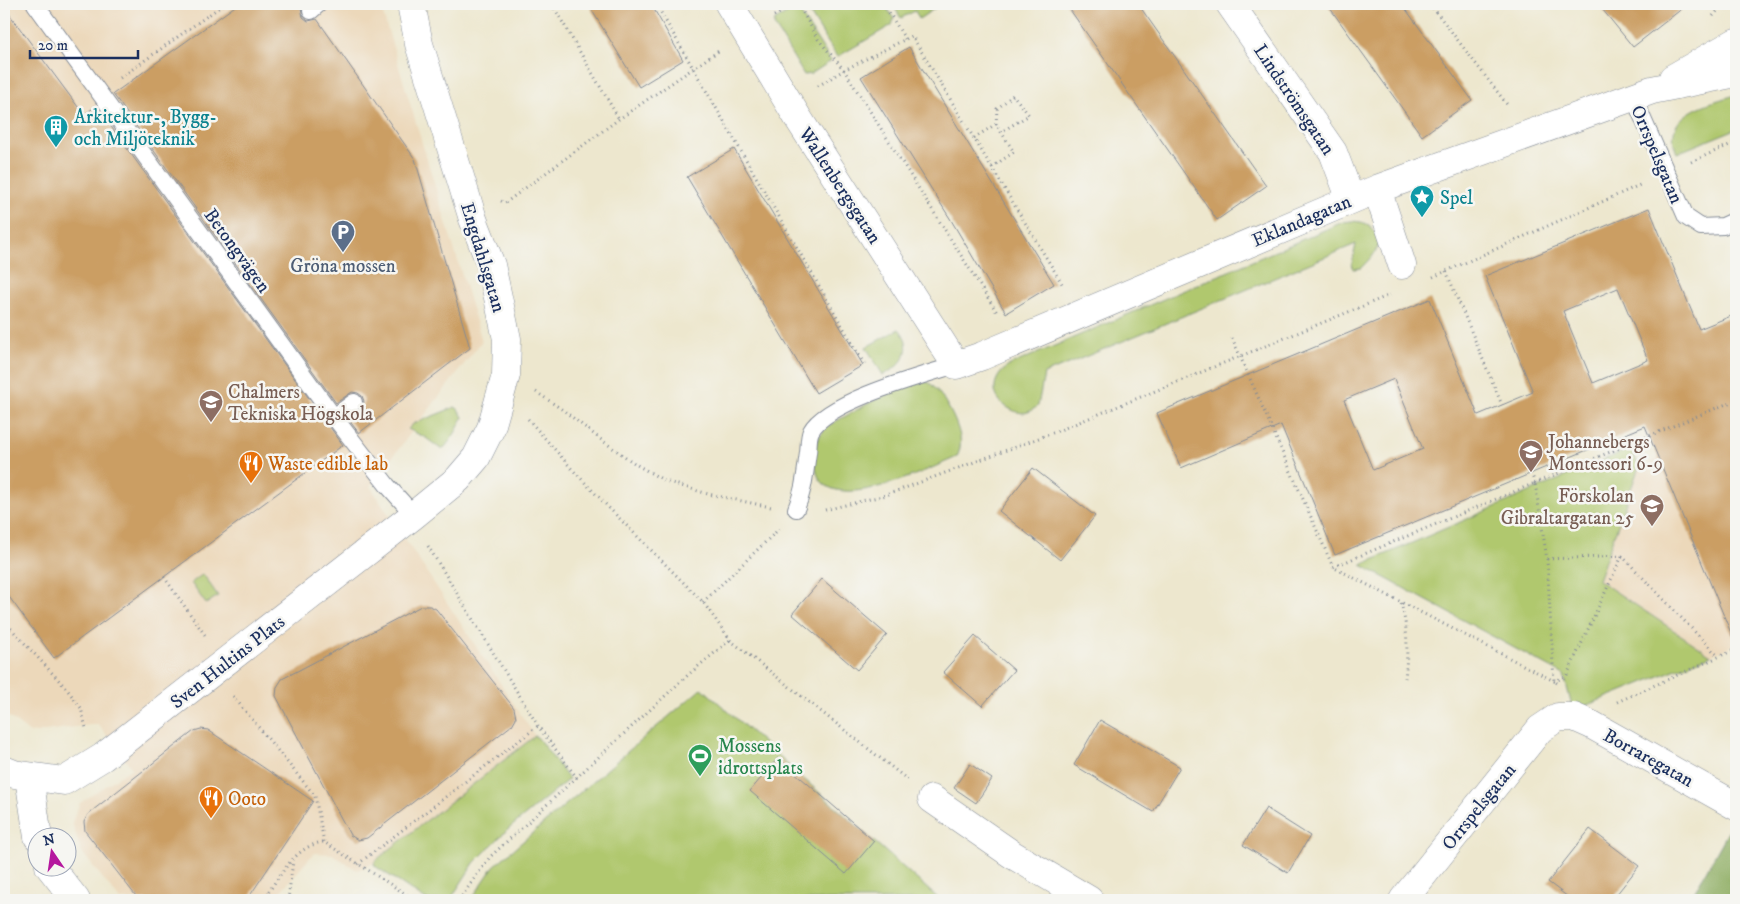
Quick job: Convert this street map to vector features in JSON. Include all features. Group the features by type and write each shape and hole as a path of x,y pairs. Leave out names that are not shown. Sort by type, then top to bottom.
{"street":[{"name":"Engdahlsgatan","path":"412,4 418,44 473,219 491,265 507,339 506,375 490,428 476,458 458,479 412,516"},
{"name":"Wallenbergsgatan","path":"729,4 789,103 956,365"},
{"name":"Lindströmsgatan","path":"1230,4 1333,152 1351,200"},
{"name":"Eklandagatan","path":"1643,93 1736,42"},
{"name":"Eklandagatan","path":"956,365 982,356 1377,189 1643,93 1736,74"},
{"path":"1377,189 1402,265"},
{"name":"Sven Hultins Plats","path":"16,774 64,781 103,757 412,516"},
{"name":"Borraregatan","path":"1558,717 1574,717 1592,725 1736,806"},
{"name":"Orrspelsgatan","path":"1403,900 1540,729 1558,717"},
{"path":"16,774 34,826"},
{"path":"932,799 1013,855 1089,900"},
{"path":"57,876 76,900"}],"lane":[{"name":"Betongvägen","path":"35,4 334,416 412,516"},
{"name":"Orrspelsgatan","path":"1643,93 1667,174 1686,217 1701,227 1723,226 1736,220"},
{"path":"796,509 802,496 810,432 818,422 834,411 878,389 956,365"},
{"path":"334,416 354,402"}],"path":[{"path":"99,93 224,4"},
{"path":"552,4 619,119"},
{"path":"656,4 878,389"},
{"path":"498,200 506,203 619,119 747,32 797,4 818,39 844,70 999,317"},
{"path":"884,4 905,39"},
{"path":"1430,4 1514,114"},
{"path":"1710,19 1720,9"},
{"path":"789,103 844,70 912,36 1068,294"},
{"path":"992,167 1014,152 1001,132 996,124 997,109 1013,94 1029,115 1001,132"},
{"path":"974,138 996,124"},
{"path":"1429,278 1736,142"},
{"path":"1446,271 1502,405"},
{"path":"533,391 563,410 637,465 665,481 708,494 768,507 829,510 886,495 1055,432 1393,294"},
{"path":"1232,338 1333,567 1560,685"},
{"path":"1333,567 1736,400"},
{"path":"498,402 518,409 604,503 703,602 730,640 932,799"},
{"path":"1532,473 1536,483 1547,559 1554,682"},
{"path":"703,602 786,522 796,509"},
{"path":"412,516 538,726 577,779"},
{"path":"1547,559 1622,556 1718,656"},
{"path":"1554,682 1566,677 1622,556"},
{"path":"164,577 208,639"},
{"path":"1401,603 1407,630 1408,652 1405,678"},
{"path":"4,622 66,688 81,708 89,738 103,757"},
{"path":"459,900 490,857 689,674 730,640"},
{"path":"1615,703 1621,698 1736,649"},
{"path":"227,689 316,796 324,842"},
{"path":"358,864 538,726"},
{"path":"263,900 293,859 308,846 324,842 414,900"},
{"path":"288,900 293,859"}],"shaded area":[{"name":"Chalmers Tekniska Högskola","path":"4,4 380,4 482,341 370,486 535,736 374,863 357,870 332,854 314,853 273,900 120,900 81,851 78,841 78,826 73,826 72,822 80,803 132,768 98,724 30,733 4,713"},
{"name":"Förskolan Gibraltargatan 25","path":"1689,445 1665,476 1731,632 1736,631 1736,644 1711,655 1598,580 1639,467"}],"green space":[{"path":"804,4 884,4 894,19 892,25 837,57"},
{"path":"892,4 941,4 919,19 915,11 901,18"},
{"path":"797,8 831,61 811,74 804,75 774,25 775,20"},
{"path":"1736,95 1736,129 1677,153 1674,140 1675,129 1681,120 1690,112 1701,107"},
{"path":"1352,221 1369,225 1377,236 1379,244 1375,253 1361,268 1353,269 1352,263 1356,244 1044,374 1038,406 1028,412 1022,413 1012,410 999,400 996,394 996,382 1003,370 1010,365 1343,222"},
{"path":"899,329 906,343 904,356 896,367 883,375 866,347"},
{"path":"928,382 943,399 956,423 960,437 960,450 957,457 909,477 869,489 835,490 821,481 816,470 814,452 819,437 829,425 890,393 915,384"},
{"path":"455,407 463,417 454,435 442,450 426,438 408,429 413,424"},
{"path":"1631,448 1639,467 1598,580 1711,655 1573,711 1564,675 1361,565"},
{"path":"203,574 218,596 206,604 191,583"},
{"name":"Mossens idrottsplats","path":"702,688 940,900 471,900 494,866"},
{"path":"535,736 569,779 506,831 474,863 450,900 426,900 375,866 376,860"},
{"path":"1733,823 1736,825 1736,900 1690,900"}],"building":[{"name":"Gröna mossen","path":"238,4 304,4 301,8 303,17 308,21 317,19 415,159 470,348 359,433 348,419 363,406 362,396 352,392 336,403 113,94"},
{"path":"588,4 651,4 683,60 639,87"},
{"path":"1066,4 1138,4 1266,186 1217,220"},
{"path":"1327,4 1402,4 1472,100 1422,136"},
{"path":"1598,4 1688,4 1633,47"},
{"path":"4,7 84,115 96,106 343,445 54,658 4,590"},
{"path":"909,47 1054,284 1006,313 951,220 861,77"},
{"path":"734,149 863,365 816,393 687,177"},
{"path":"1649,208 1699,329 1736,314 1736,645 1645,426 1335,555 1281,425 1181,468 1157,413 1430,299 1478,415 1533,392 1485,276","holes":["1618,288 1648,360 1593,383 1563,311","1394,379 1423,449 1373,470 1344,400"]},
{"path":"1033,468 1095,516 1060,560 999,511"},
{"path":"822,579 887,635 857,670 792,614"},
{"path":"421,606 430,606 436,609 514,708 516,718 512,725 367,838 358,840 350,835 276,696 277,687 282,679"},
{"path":"975,636 1014,670 982,706 943,672"},
{"path":"1100,720 1180,767 1153,812 1074,765"},
{"path":"208,730 313,801 247,900 139,900 85,831 84,822 88,814 194,731"},
{"path":"778,758 874,841 846,874 750,791"},
{"path":"970,764 992,779 976,803 954,788"},
{"path":"1266,808 1310,836 1288,873 1243,845"},
{"path":"1590,829 1639,866 1612,900 1572,900 1548,882"}],"place":[{"name":"Arkitektur-, Bygg- och Miljöteknik","path":"56,148"},
{"name":"Spel","path":"1422,218"},
{"name":"Gröna mossen","path":"343,253"},
{"name":"Chalmers Tekniska Högskola","path":"211,423"},
{"name":"Johannebergs Montessori 6-9","path":"1531,473"},
{"name":"Waste edible lab","path":"251,484"},
{"name":"Förskolan Gibraltargatan 25","path":"1652,527"},
{"name":"Mossens idrottsplats","path":"700,777"},
{"name":"Ooto","path":"211,819"}]}
